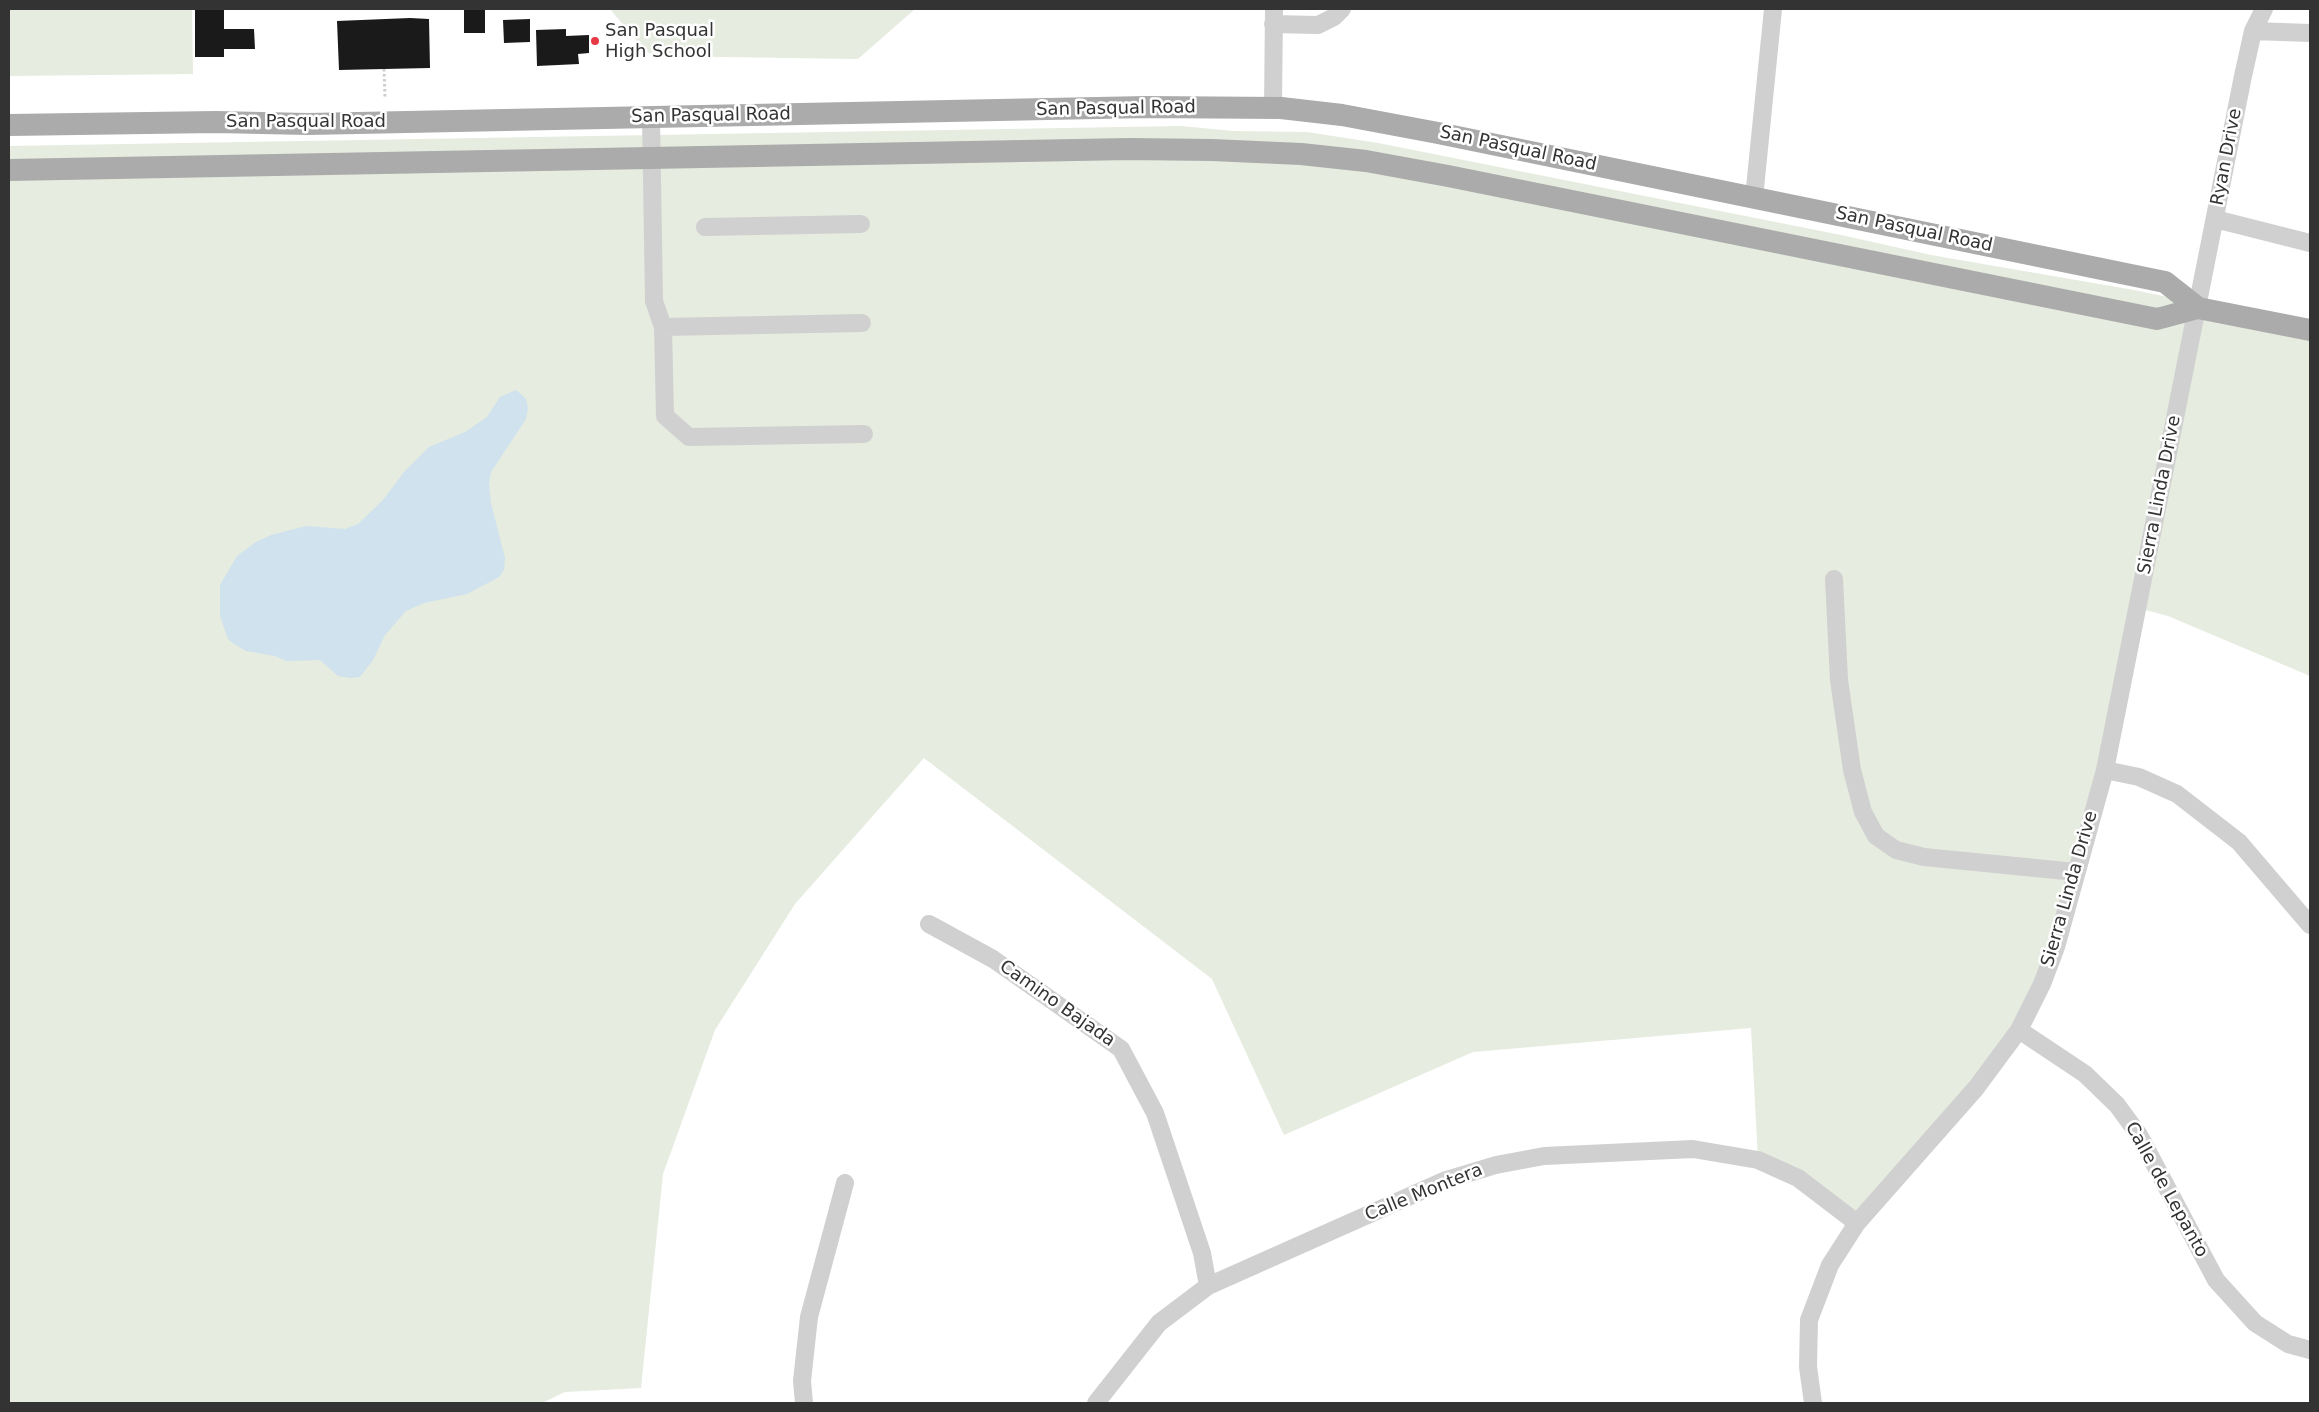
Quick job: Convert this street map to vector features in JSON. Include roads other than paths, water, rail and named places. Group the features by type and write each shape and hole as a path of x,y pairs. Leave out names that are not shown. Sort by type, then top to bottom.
{"main road":[{"name":"San Pasqual Road","path":"9,125 216,122 308,124 1146,107 1273,108 1342,115 1438,133 2165,282 2198,308"},
{"name":"San Pasqual Road","path":"9,170 1129,149 1212,150 1328,157 1366,161 1448,176 2156,319 2198,308 2310,330"}],"street":[{"path":"1273,108 1273,16 1318,25 1334,17 1342,9"},
{"path":"1754,198 1773,9"},
{"name":"Ryan Drive","path":"2198,308 2253,31 2264,9"},
{"path":"2253,31 2310,33"},
{"path":"650,117 654,301 663,327 665,416 689,437 864,434"},
{"path":"2215,219 2310,243"},
{"path":"705,227 861,224"},
{"name":"Sierra Linda Drive","path":"1813,1403 1808,1367 1809,1320 1830,1265 1857,1223 1976,1088 2019,1030 2042,984 2052,956 2105,770 2198,308"},
{"path":"663,327 862,323"},
{"path":"1834,579 1839,680 1852,770 1863,812 1876,836 1896,850 1924,857 2076,872"},
{"path":"2105,770 2139,778 2177,794 2239,842 2310,925"},
{"name":"Camino Bajada","path":"929,924 993,959 1121,1049 1155,1113 1202,1254 1208,1286"},
{"name":"Calle de Lepanto","path":"2019,1030 2085,1074 2117,1105 2139,1135 2216,1280 2255,1323 2288,1344 2310,1350"},
{"name":"Calle Montera","path":"1096,1403 1159,1324 1208,1286 1446,1180 1496,1165 1544,1156 1693,1149 1758,1160 1798,1178 1857,1223"},
{"path":"804,1403 802,1381 809,1317 845,1183"}],"water":[{"path":"516,390 526,399 528,408 526,419 491,472 489,484 491,503 505,558 504,570 499,577 467,594 424,603 406,611 385,635 373,660 360,677 338,676 320,660 287,661 275,656 246,651 228,639 220,616 220,585 237,556 256,542 271,535 306,526 345,529 358,524 383,500 404,472 429,447 465,432 487,417 500,397"}],"place":[{"name":"San Pasqual High School","path":"595,41"}]}
